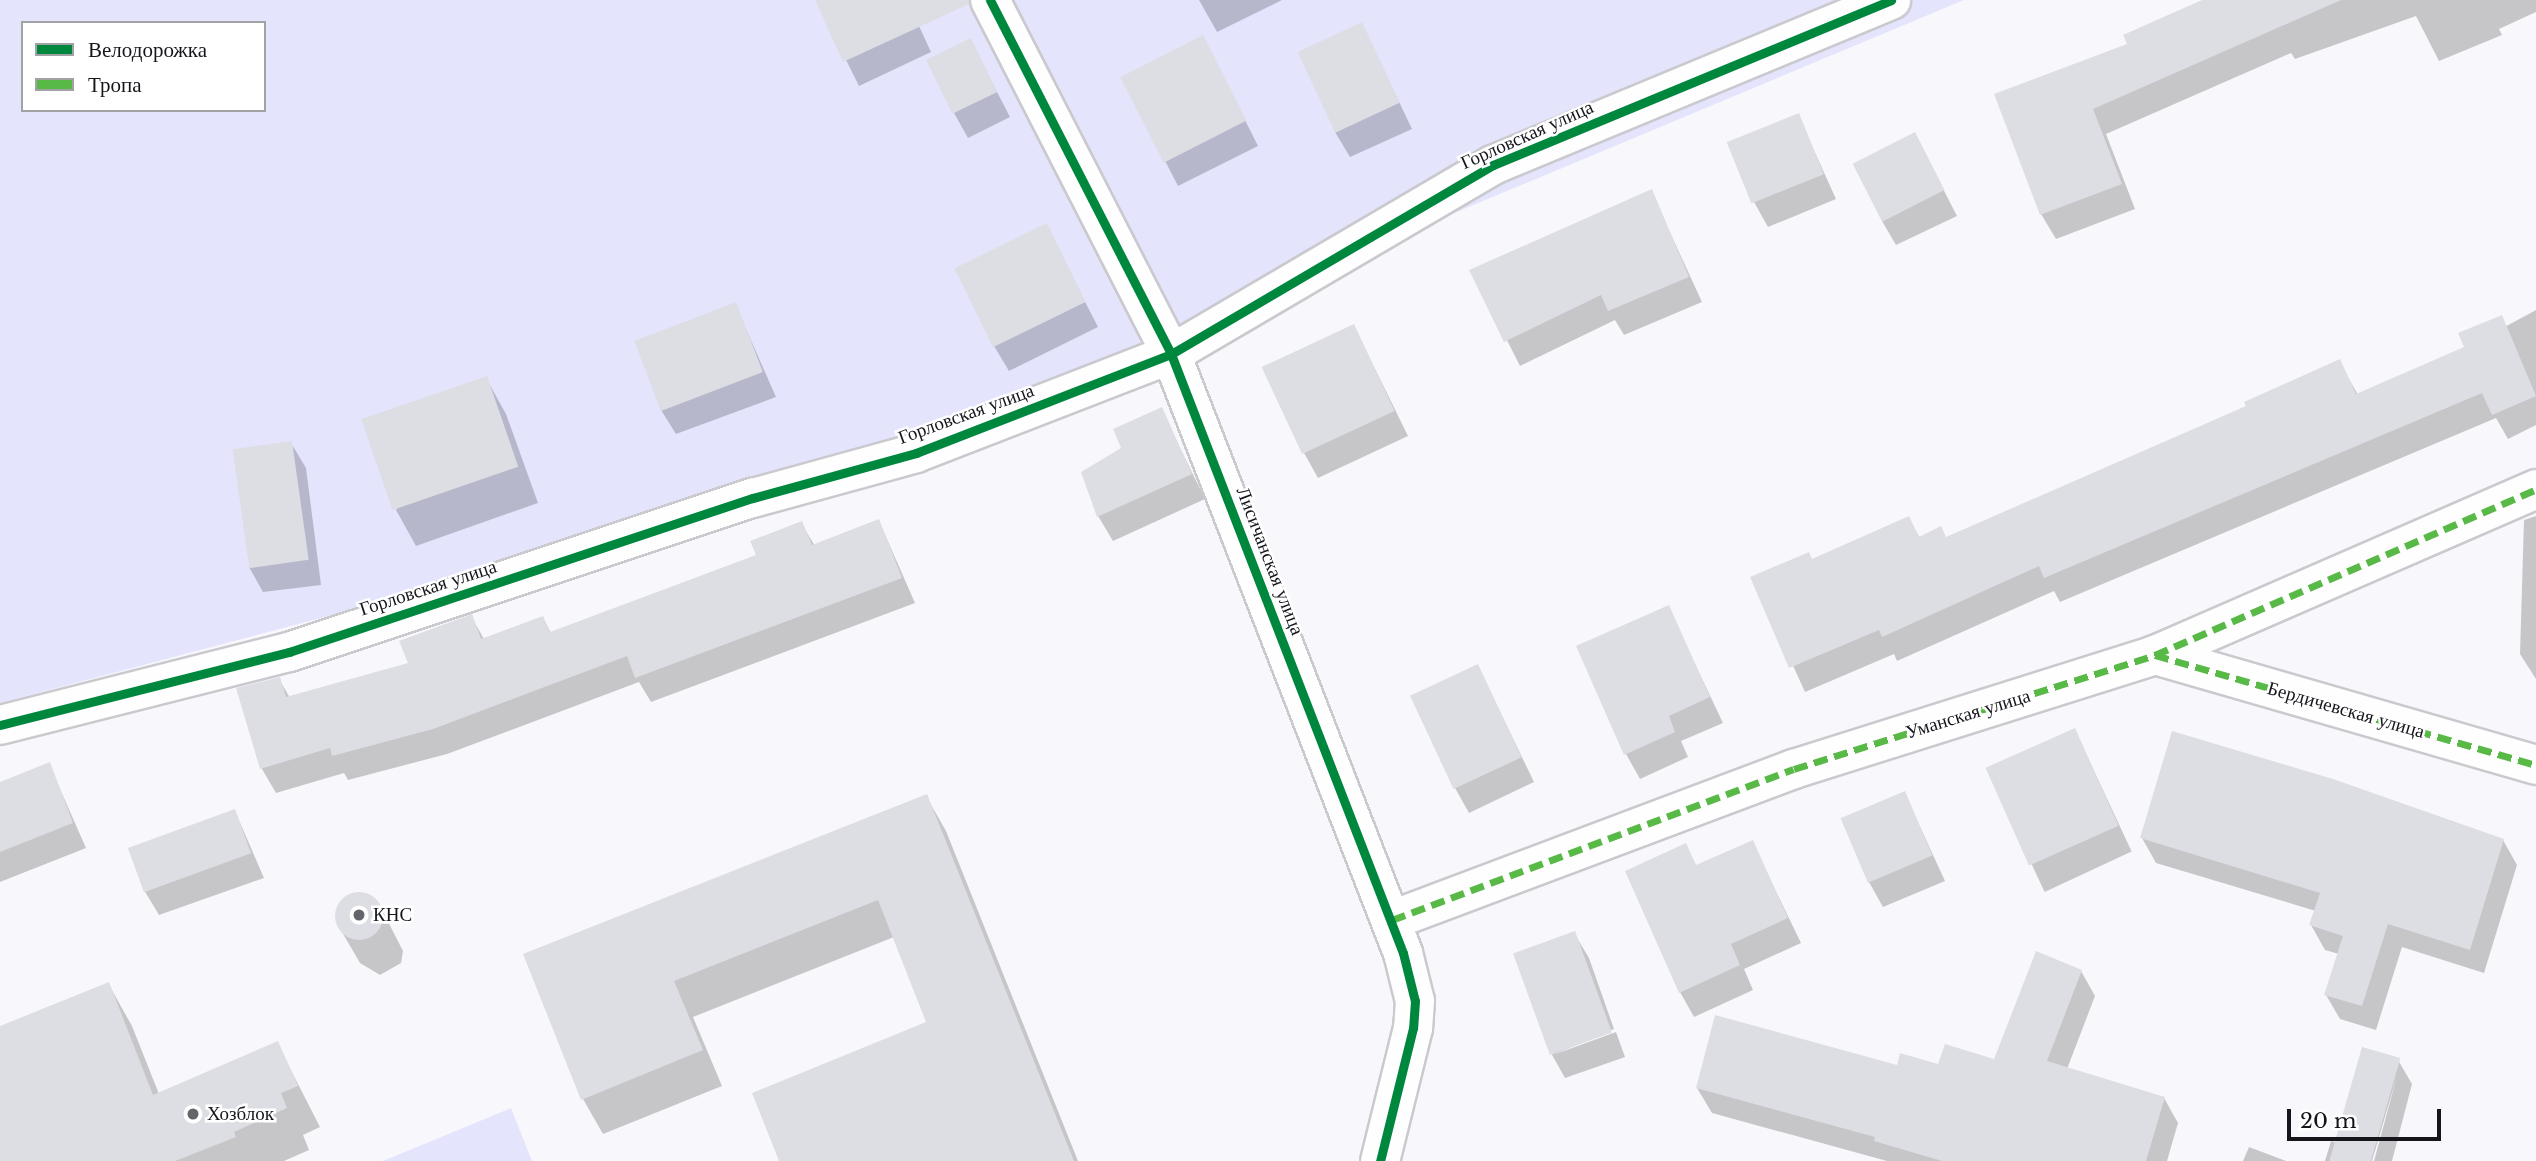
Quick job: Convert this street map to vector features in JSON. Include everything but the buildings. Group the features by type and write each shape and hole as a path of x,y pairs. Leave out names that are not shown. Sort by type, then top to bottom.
{"street":[{"name":"Лисичанская улица","path":"990,0 1171,354 1392,920 1415,1001 1413,1028 1380,1161"},
{"name":"Горловская улица","path":"0,725 289,653 753,498 916,453 1171,354 1209,335 1287,282 1493,165 1891,0"},
{"name":"Уманская улица","path":"1392,920 1794,769 2155,655 2536,489"},
{"name":"Бердичевская улица","path":"2155,655 2536,765"}],"shaded area":[{"path":"0,0 1964,0 1146,342 1043,395 374,604 0,703"},
{"path":"511,1108 532,1161 383,1161"}],"marked path":[{"path":"1392,920 1794,769 2155,655 2536,489"},
{"path":"2155,655 2536,765"}],"cycle path":[{"path":"990,0 1171,354 1403,953 1415,1001 1413,1028 1380,1161"},
{"path":"0,725 289,652 753,498 916,453 1171,354 1493,165 1891,0"}],"place":[{"name":"КНС","path":"359,915"},
{"name":"Хозблок","path":"193,1114"}]}
